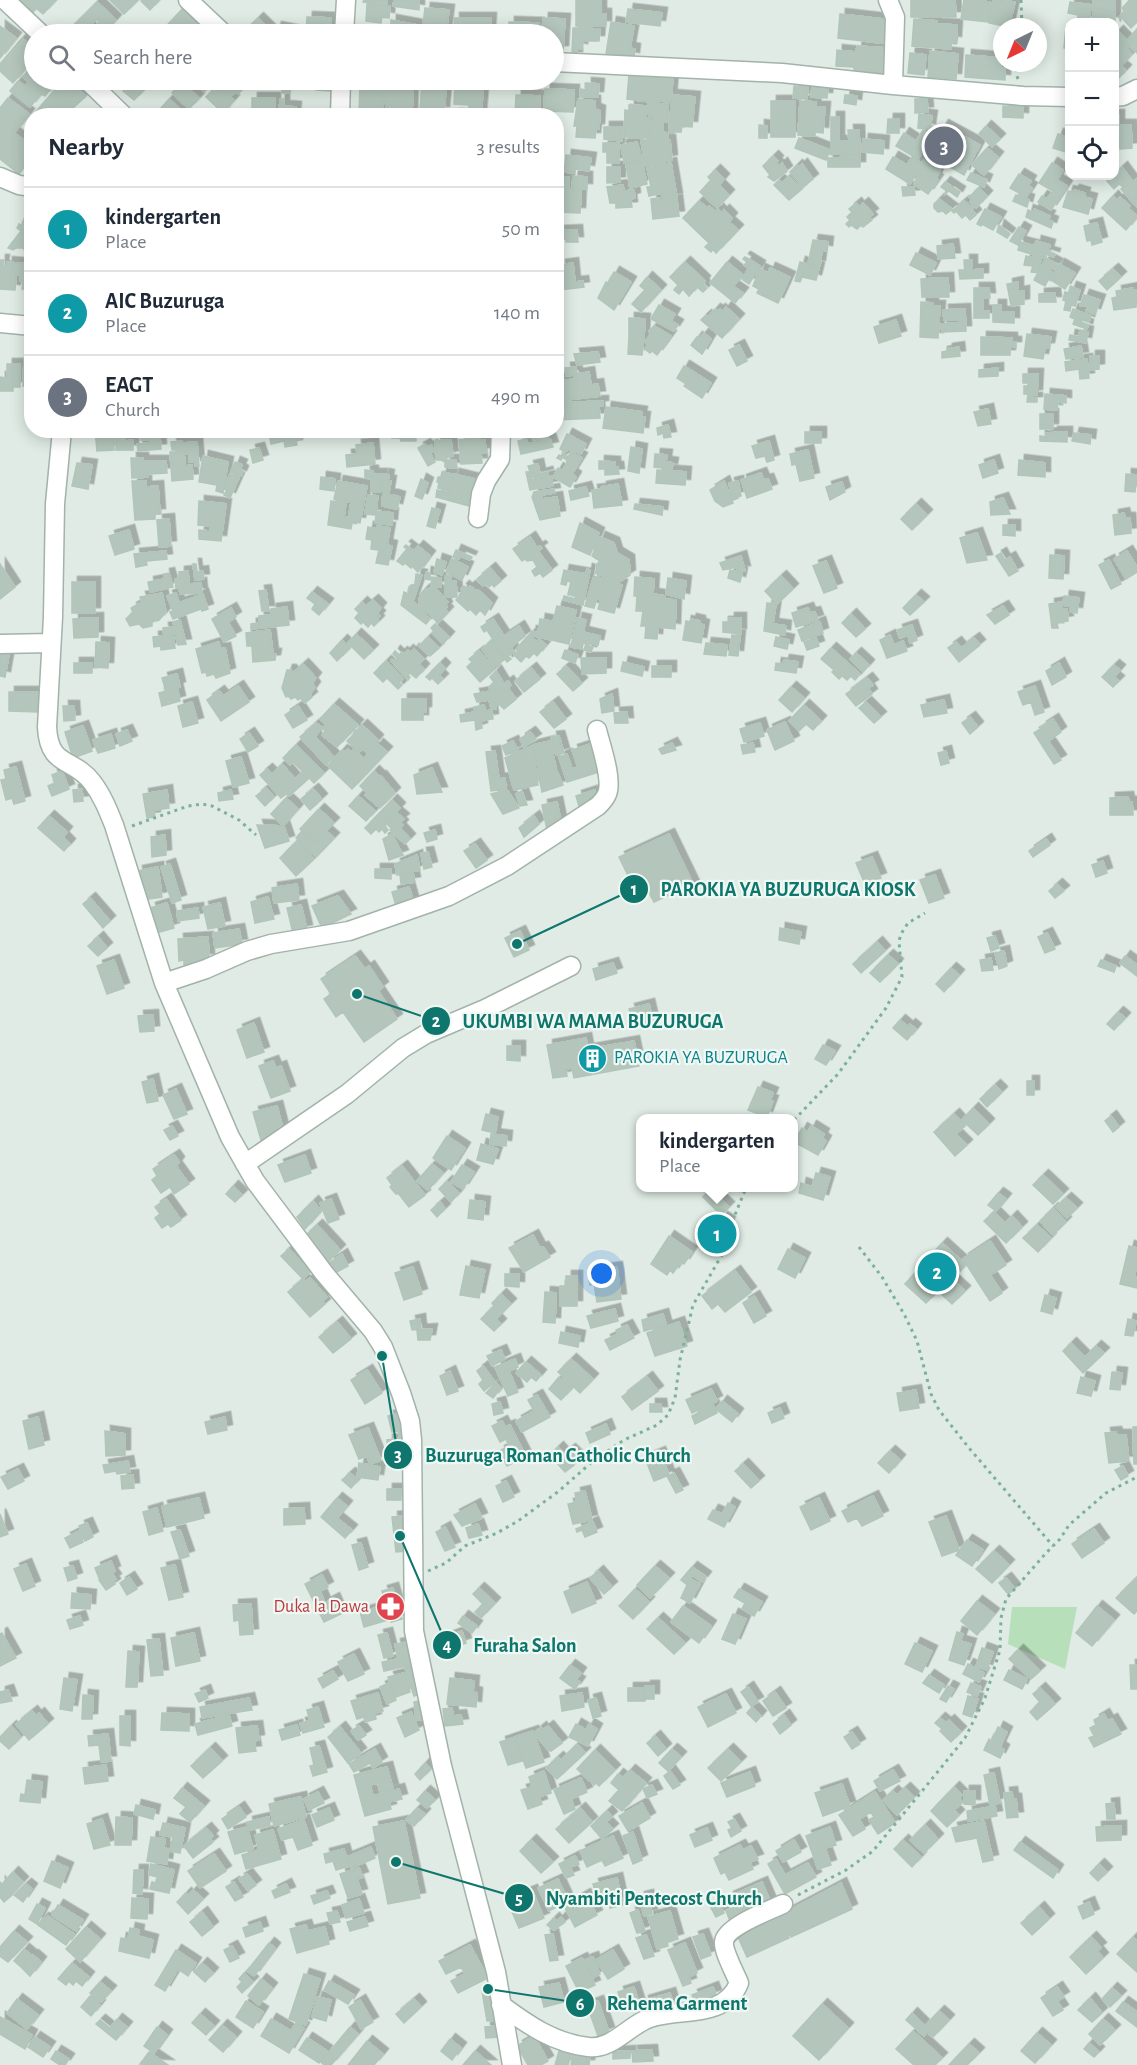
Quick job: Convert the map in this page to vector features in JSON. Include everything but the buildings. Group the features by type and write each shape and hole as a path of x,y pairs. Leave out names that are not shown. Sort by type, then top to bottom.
{"street":[{"path":"5,0 30,24"},
{"path":"188,0 213,24"},
{"path":"345,24 346,0"},
{"path":"888,0 895,17 893,86"},
{"path":"564,62 752,70 893,86 1041,98 1065,97"},
{"path":"1119,96 1137,89"},
{"path":"97,90 116,108"},
{"path":"339,108 340,90"},
{"path":"0,177 24,186"},
{"path":"0,323 24,325"},
{"path":"61,438 55,504 48,742 54,753 81,771 92,782 104,802 117,833 164,983 230,1137 255,1181 324,1273 373,1331 392,1368 404,1402 412,1440 414,1631 442,1766 488,1937 512,2065"},
{"path":"478,518 481,494 486,481 500,459 501,438"},
{"path":"0,644 51,643"},
{"path":"164,983 271,944 349,931 449,896 507,866 604,800 608,793 608,781 597,730"},
{"path":"245,1164 347,1094 403,1048 426,1034 485,1009 572,966"},
{"path":"501,2005 548,2036 590,2048 607,2045 646,2020 662,2014 700,2011 729,1998 739,1983 725,1948 724,1940 728,1933 783,1904"}],"path":[{"path":"1021,0 1022,18"},
{"path":"117,833 188,806 202,804 212,806 239,820 256,836"},
{"path":"798,1116 838,1074 886,1008 902,977 899,941 901,934 908,923 925,913"},
{"path":"414,1573 437,1569 465,1546 497,1533 518,1521 559,1491 593,1461 624,1440 657,1425 668,1415 675,1398 680,1360 693,1305 727,1246 734,1217 744,1192"},
{"path":"859,1247 882,1277 904,1314 917,1341 931,1394 939,1410 1053,1546"},
{"path":"783,1904 846,1870 873,1851 965,1738 985,1698 1000,1650 1001,1618 1006,1599 1060,1539 1069,1525 1090,1505 1106,1493 1137,1477"}],"green space":[{"path":"1012,1607 1077,1607 1065,1669 1008,1644"}],"place":[{"name":"EAGT","path":"944,146"},
{"name":"PAROKIA YA BUZURUGA KIOSK","path":"517,944"},
{"name":"UKUMBI WA MAMA BUZURUGA","path":"357,994"},
{"name":"PAROKIA YA BUZURUGA","path":"593,1058"},
{"name":"kindergarten","path":"717,1234"},
{"name":"AIC Buzuruga","path":"937,1272"},
{"name":"Buzuruga Roman Catholic Church","path":"382,1356"},
{"name":"Furaha Salon","path":"400,1536"},
{"name":"Duka la Dawa","path":"390,1607"},
{"name":"Nyambiti Pentecost Church","path":"396,1862"},
{"name":"Rehema Garment","path":"488,1989"}]}
